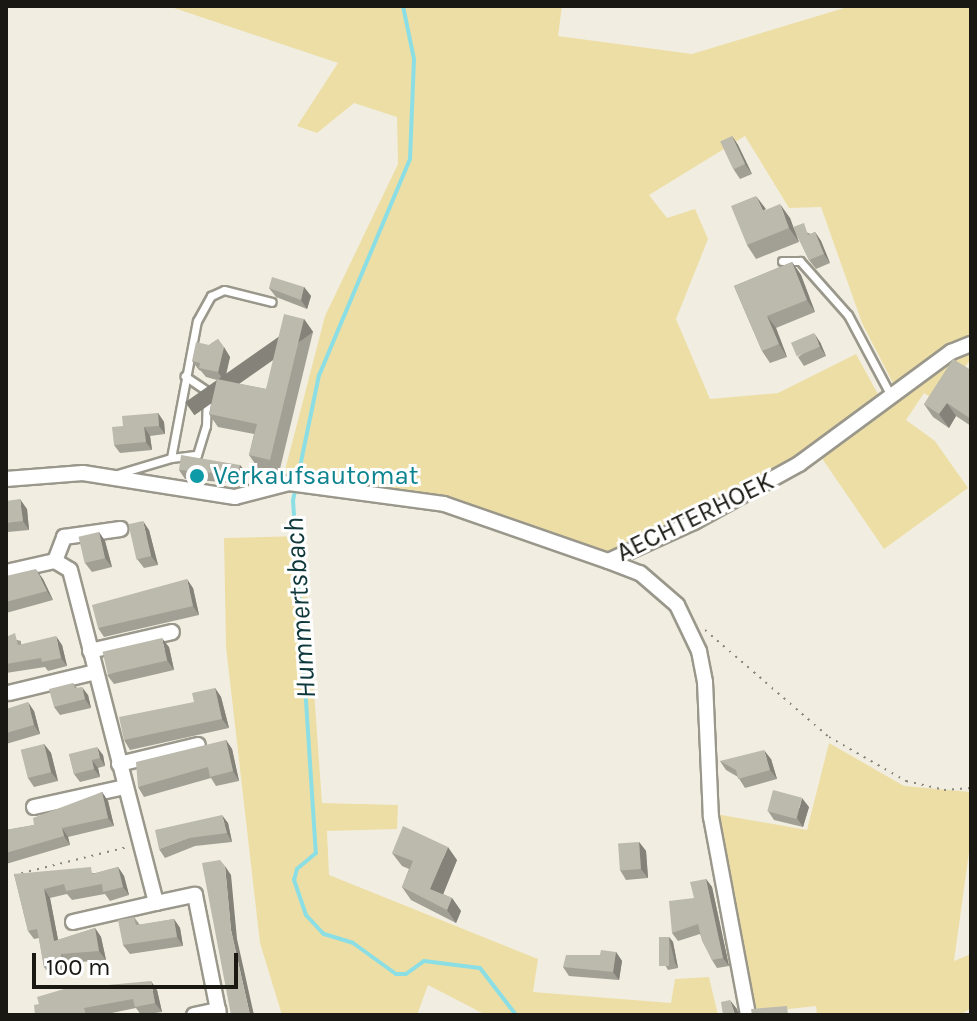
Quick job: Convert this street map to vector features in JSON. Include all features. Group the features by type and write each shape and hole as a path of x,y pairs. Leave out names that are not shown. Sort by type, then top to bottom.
{"street":[{"name":"AECHTERHOEK","path":"152,484 248,497 289,483 444,504 608,561 694,522 799,464 951,352 971,344"},
{"path":"6,479 83,473 152,484"},
{"path":"55,561 64,537 120,529"},
{"path":"6,572 55,561 70,570 156,903"},
{"path":"608,561 640,573 677,605 690,625 705,682 711,817 748,1015"},
{"path":"90,651 172,632"},
{"path":"9,693 96,672"},
{"path":"119,764 198,745"},
{"path":"34,807 125,787"},
{"path":"73,922 195,895 218,1012 194,1015"}],"lane":[{"path":"782,261 800,261 848,315 891,396"},
{"path":"171,458 197,321 211,296 224,290 272,302"},
{"path":"109,477 171,458 197,455 206,426 207,391 185,376"},
{"path":"152,484 154,463"}],"path":[{"path":"700,626 829,737 906,781 944,790 971,788"},
{"path":"6,877 140,843"}],"shaded area":[{"path":"168,6 562,6 558,36 692,54 851,6 971,6 971,338 894,385 862,323 821,207 789,208 745,136 649,195 667,218 695,209 708,239 676,319 710,399 778,393 856,354 880,398 794,460 687,520 606,555 447,499 284,474 325,316 398,164 397,117 354,103 317,133 297,126 338,63"},
{"path":"971,350 971,359 938,402 924,393 906,420 935,441 968,488 884,549 819,454 947,358"},
{"path":"303,536 322,803 398,805 397,829 327,831 329,875 538,959 533,992 671,1003 675,979 709,977 718,1015 486,1015 428,985 417,1015 282,1015 260,943 226,647 224,538"},
{"path":"829,743 904,786 971,792 971,838 954,961 971,954 971,1008 960,1015 817,1015 816,1006 754,1013 716,814 807,830"}],"building":[{"path":"732,136 745,164 733,170 720,141"},
{"path":"756,196 763,211 780,204 789,228 747,245 731,206"},
{"path":"804,223 808,235 815,232 824,254 809,260 793,227"},
{"path":"792,262 807,300 767,316 779,344 762,351 734,286"},
{"path":"272,277 304,287 301,300 269,288"},
{"path":"284,314 304,319 270,460 249,455 257,424 209,414 217,379 266,389"},
{"path":"814,333 820,347 797,357 791,343"},
{"path":"218,339 224,347 218,372 199,368 200,363 192,361 196,342 209,345"},
{"path":"953,359 971,370 971,419 947,403 939,414 924,404"},
{"path":"158,413 159,426 144,427 146,442 114,445 112,427 123,426 122,416"},
{"path":"181,455 240,465 238,475 179,470"},
{"path":"20,499 23,521 6,523 6,501"},
{"path":"143,521 151,556 136,559 128,524"},
{"path":"99,532 105,558 85,563 79,537"},
{"path":"36,569 47,591 6,602 6,576"},
{"path":"187,579 193,606 98,628 92,605"},
{"path":"15,633 18,645 56,636 61,658 6,664 6,637"},
{"path":"162,638 167,660 108,674 103,652"},
{"path":"73,683 75,688 82,687 85,699 54,707 49,689"},
{"path":"215,688 222,719 124,740 119,717 194,702 192,693"},
{"path":"28,702 34,725 6,733 6,709"},
{"path":"226,740 233,771 210,777 208,767 138,787 136,762"},
{"path":"44,744 51,772 28,778 21,750"},
{"path":"97,747 100,758 92,760 94,769 74,774 69,754"},
{"path":"764,750 770,770 738,779 736,770 720,761"},
{"path":"773,790 802,798 796,819 767,811"},
{"path":"102,792 108,818 62,828 64,836 6,853 6,830 34,825 33,818"},
{"path":"222,815 227,833 189,838 159,849 155,830"},
{"path":"403,826 448,847 430,889 452,898 447,910 402,887 413,861 392,853"},
{"path":"639,842 641,869 620,870 618,843"},
{"path":"220,860 225,866 231,930 250,1015 231,1015 202,863"},
{"path":"91,867 92,874 118,867 123,887 103,892 102,884 66,891 64,884 44,889 54,941 95,928 99,951 61,954 63,963 44,967 37,929 28,931 14,874"},
{"path":"706,879 723,958 712,960 702,941 698,924 672,933 669,901 694,898 690,882"},
{"path":"134,917 136,925 174,919 177,937 123,945 118,920"},
{"path":"659,937 669,937 669,966 659,966"},
{"path":"601,950 616,952 613,972 563,967 566,955 600,955"},
{"path":"151,981 155,1003 135,1007 133,999 84,1008 86,1015 35,1015 34,1005 39,1004 37,997 64,989"},
{"path":"730,1000 735,1015 723,1015 721,1002"},
{"path":"787,1006 788,1015 752,1015 751,1009"}],"waterway":[{"name":"Hummertsbach","path":"403,6 414,59 410,159 319,375 293,500 316,853 297,869 294,880 306,915 324,934 353,943 396,974 406,974 424,961 480,968 516,1015"}],"place":[{"name":"Verkaufsautomat","path":"197,476"}]}
